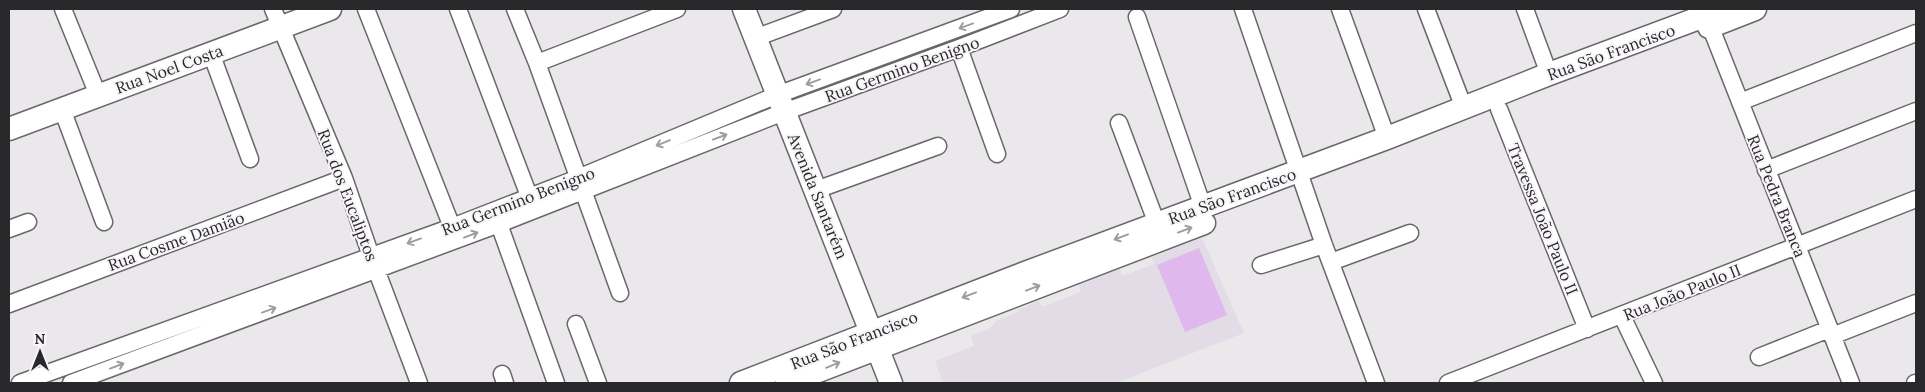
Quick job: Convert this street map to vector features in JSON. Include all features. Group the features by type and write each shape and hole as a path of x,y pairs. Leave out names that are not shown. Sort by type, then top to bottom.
{"street":[{"path":"63,9 98,95"},
{"name":"Rua Noel Costa","path":"9,129 211,54 277,18 330,9"},
{"path":"366,9 452,226"},
{"path":"458,9 529,196"},
{"path":"515,9 537,62 620,293"},
{"path":"537,62 676,9"},
{"name":"Avenida Santarém","path":"744,9 891,383"},
{"path":"755,38 833,9"},
{"name":"Rua Germino Benigno","path":"20,383 374,263 499,224 580,184 1011,9"},
{"name":"Rua Germino Benigno","path":"781,104 960,48 1060,9"},
{"path":"1243,9 1324,245 1376,383"},
{"path":"1340,9 1387,138"},
{"path":"1426,9 1464,108"},
{"path":"1525,9 1549,74"},
{"name":"Rua São Francisco","path":"787,383 875,340 1157,224 1202,207 1302,178 1387,138 1549,74 1711,15 1755,9"},
{"name":"Rua São Francisco","path":"741,383 875,340 1302,178 1500,109 1711,15"},
{"name":"Rua Pedra Branca","path":"1711,15 1740,102 1851,383"},
{"path":"1137,17 1202,207"},
{"name":"Rua dos Eucaliptos","path":"277,18 344,178 419,383"},
{"path":"1740,102 1916,33"},
{"path":"960,48 997,154"},
{"path":"211,54 250,159"},
{"path":"62,109 104,222"},
{"name":"Travessa João Paulo II","path":"1500,109 1588,329"},
{"path":"1766,170 1916,111"},
{"path":"1119,123 1157,224"},
{"path":"816,190 938,146"},
{"name":"Rua Cosme Damião","path":"9,304 344,178"},
{"name":"Rua Germino Benigno","path":"71,383 374,263 452,226 529,196 580,184"},
{"name":"Rua João Paulo II","path":"1448,383 1916,199"},
{"path":"9,230 28,222"},
{"path":"499,224 556,383"},
{"path":"1331,262 1410,233"},
{"path":"1261,265 1324,245"},
{"path":"1759,357 1916,303"},
{"path":"1622,316 1654,383"},
{"path":"576,324 598,383"}],"shaded area":[{"path":"1202,238 1244,333 1116,383 943,383 935,361 974,346 971,336 989,329 996,321 1039,301 1042,307 1081,292 1079,285 1120,269 1122,276 1154,264 1152,257"},
{"path":"1199,248 1227,315 1185,332 1157,265"}]}
